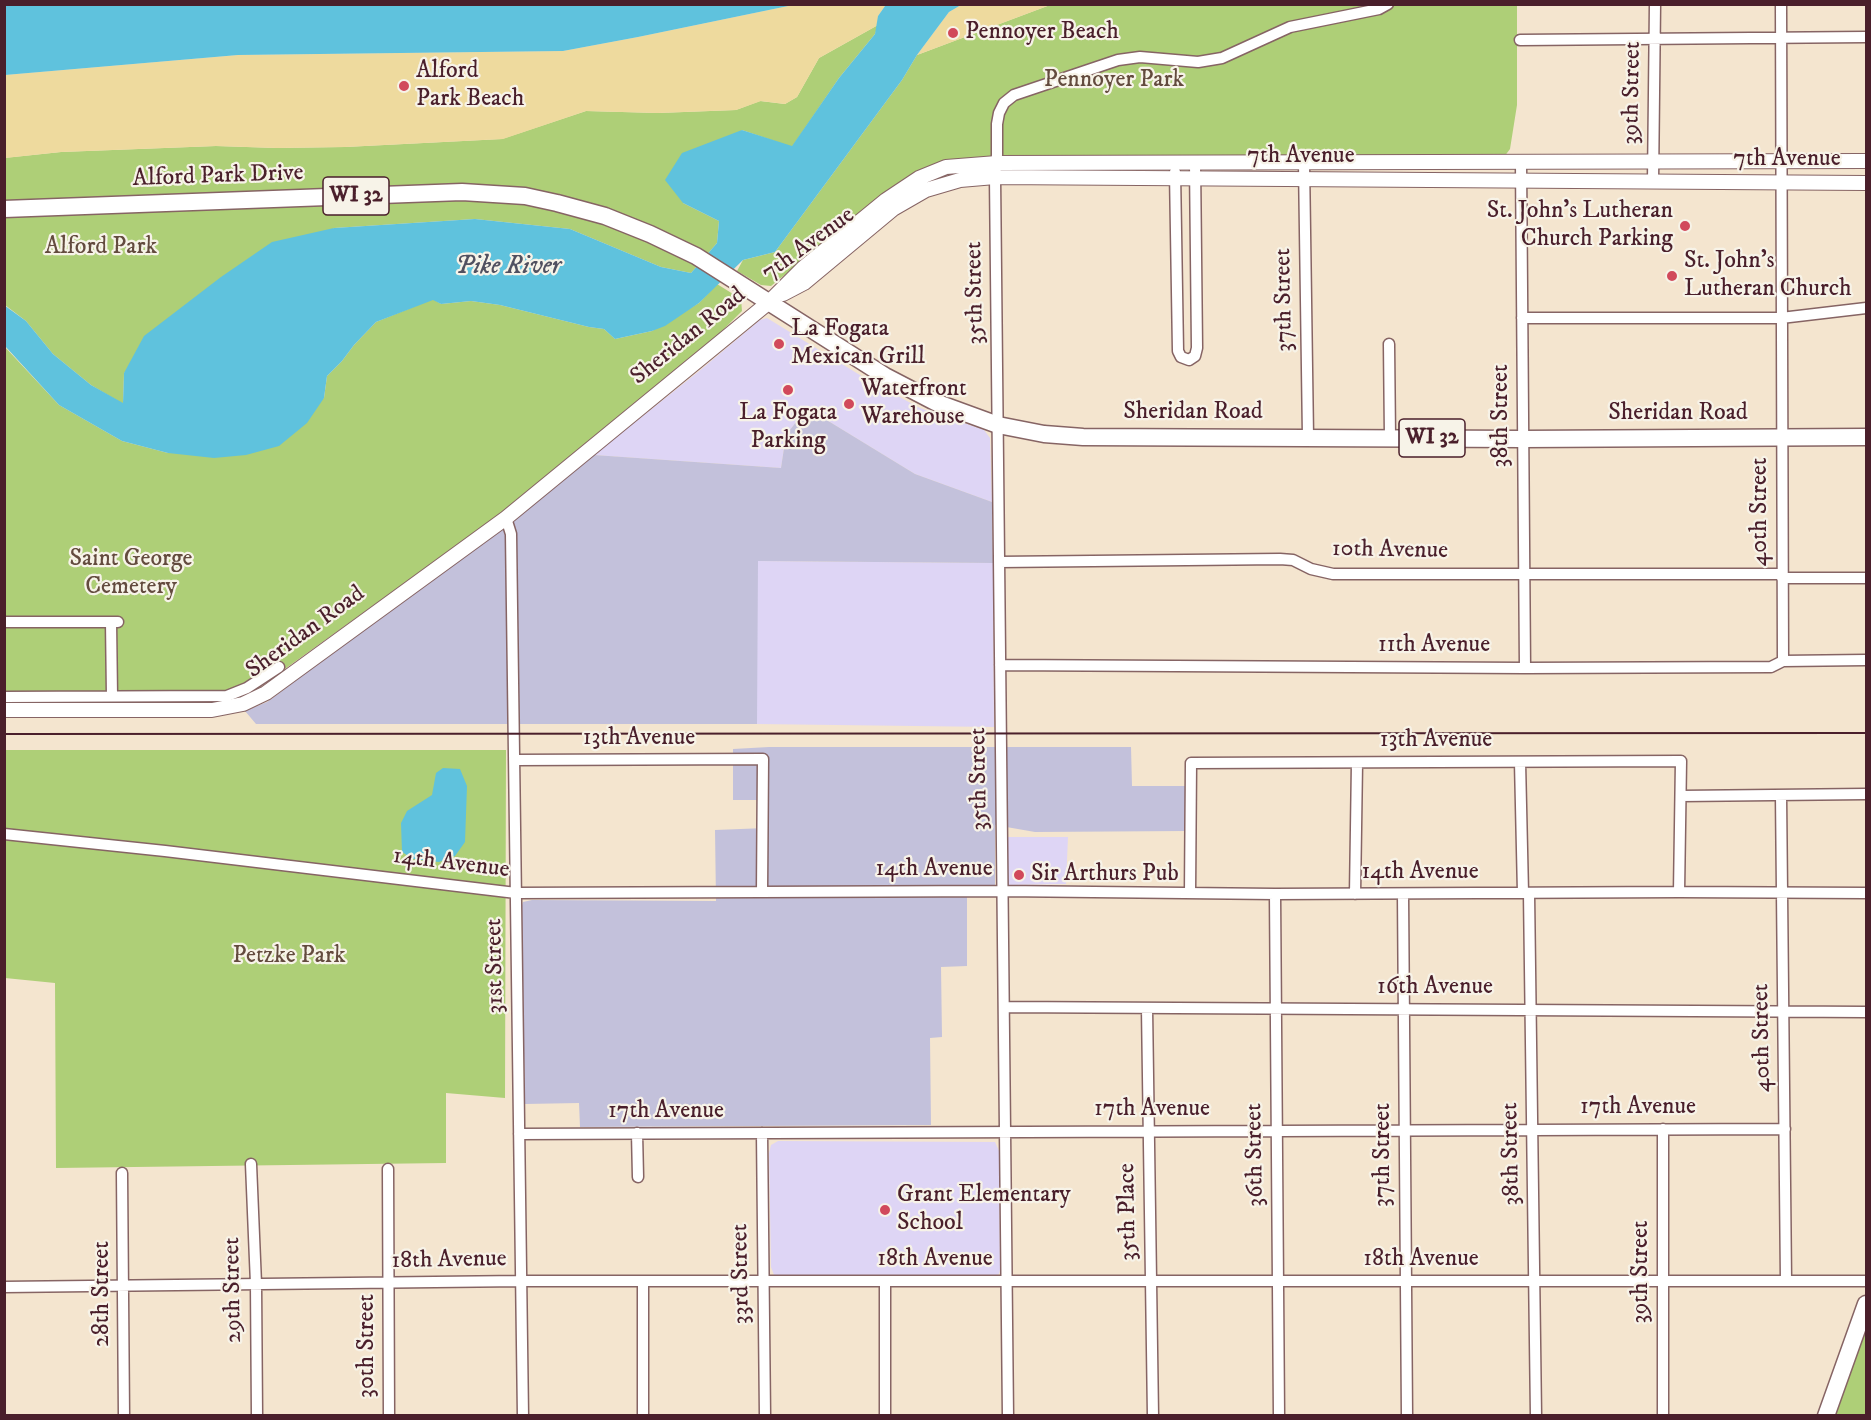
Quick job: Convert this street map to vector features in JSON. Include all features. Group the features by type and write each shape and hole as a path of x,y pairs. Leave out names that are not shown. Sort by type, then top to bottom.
{"main road":[{"name":"Alford Park Drive","path":"4,208 450,193 525,196 605,216 650,234 696,256 768,303"},
{"name":"Sheridan Road","path":"768,303 885,376 935,402 998,425 1044,434 1083,437 1523,440 1866,437"},
{"path":"1826,1416 1866,1304"}],"street":[{"name":"35th Street","path":"1008,1416 995,177 999,113 1004,103 1014,95 1102,65 1131,57 1198,62 1222,58 1290,27 1379,9 1388,4"},
{"name":"39th Street","path":"1653,182 1654,4"},
{"name":"40th Street","path":"1781,4 1783,661"},
{"path":"1520,40 1866,37"},
{"name":"7th Avenue","path":"768,303 803,268 886,200 919,178 946,168 997,163 1866,161"},
{"path":"1175,163 1178,351 1181,357 1189,360 1195,356 1197,348 1195,163"},
{"name":"37th Street","path":"1304,163 1308,437"},
{"name":"38th Street","path":"1521,163 1526,668"},
{"name":"7th Avenue","path":"768,303 804,282 893,209 926,190 960,180 995,177 1866,183"},
{"name":"Sheridan Road","path":"4,710 212,710 243,704 276,687 506,518 768,303"},
{"path":"1522,318 1781,318 1866,308"},
{"path":"1389,344 1390,438"},
{"name":"31st Street","path":"506,518 512,534 523,1416"},
{"name":"10th Avenue","path":"999,562 1280,559 1293,560 1311,569 1333,574 1866,578"},
{"path":"4,622 114,622 112,696"},
{"name":"11th Avenue","path":"1000,665 1771,667 1783,661 1866,660"},
{"path":"4,697 227,696 247,688 279,667"},
{"name":"13th Avenue","path":"514,760 763,759 762,892"},
{"name":"13th Avenue","path":"1190,892 1191,763 1682,761 1681,796"},
{"name":"38th Street","path":"1520,762 1531,1010 1536,1416"},
{"path":"1355,894 1357,763"},
{"path":"1679,892 1681,796 1866,794"},
{"name":"40th Street","path":"1781,795 1786,1281"},
{"name":"14th Avenue","path":"4,834 516,893 1003,891 1275,894 1866,893"},
{"name":"36th Street","path":"1275,894 1279,1416"},
{"name":"37th Street","path":"1403,894 1407,1416"},
{"name":"16th Avenue","path":"1004,1007 1866,1012"},
{"name":"35th Place","path":"1147,1008 1153,1416"},
{"name":"39th Street","path":"1663,1129 1663,1416"},
{"name":"17th Avenue","path":"519,1134 1785,1129"},
{"path":"637,1133 638,1177"},
{"name":"33rd Street","path":"762,1133 765,1416"},
{"name":"29th Street","path":"252,1164 257,1416"},
{"name":"30th Street","path":"388,1169 389,1416"},
{"name":"28th Street","path":"122,1173 124,1416"},
{"name":"18th Avenue","path":"4,1287 521,1281 1866,1281"},
{"path":"643,1281 644,1416"},
{"path":"885,1281 885,1416"}],"shaded area":[{"path":"767,318 868,380 920,408 984,430 990,438 992,502 915,474 807,408 786,435 781,468 594,455 760,320"},
{"path":"807,408 915,474 992,502 993,563 758,561 757,724 256,724 245,711 267,702 282,691 594,455 781,468 786,435"},
{"path":"757,561 993,563 994,727 757,724"},
{"path":"769,747 1131,747 1132,786 1185,786 1185,831 1035,832 995,825 995,885 967,888 967,966 941,967 942,1037 930,1038 931,1125 580,1127 579,1103 525,1104 521,908 523,902 532,900 716,901 715,830 766,828 766,800 733,800 733,749"},
{"path":"1008,837 1068,837 1066,884 1008,885"},
{"name":"Grant Elementary School","path":"778,1141 995,1142 999,1151 999,1274 994,1276 774,1275 771,1267 769,1153 771,1145"}],"green space":[{"name":"Pennoyer Park","path":"1050,5 1517,5 1517,105 1510,149 1504,157 931,167 889,190 771,286 761,285 737,271 743,260 775,252 902,80 917,55"},
{"name":"Alford Park","path":"878,25 875,34 839,78 792,147 742,130 683,203 719,221 717,243 691,273 661,267 570,229 475,219 334,228 124,373 123,404 91,385 53,354 26,321 5,305 4,158 61,152 216,146 345,147 502,139 586,111 658,113 736,110 760,101 785,104 797,97 819,58"},
{"name":"Saint George Cemetery","path":"717,284 741,299 742,311 707,346 502,513 243,699 5,702 4,346 59,405 122,441 168,453 324,398 327,376 376,322 433,299 441,304 471,301 500,305 604,329 615,339 652,331 699,303"},
{"name":"Petzke Park","path":"4,750 506,750 505,1098 446,1093 446,1163 56,1168 55,983 5,978"},
{"path":"1866,1330 1866,1415 1835,1415"}],"sand":[{"name":"Alford Park Beach","path":"793,5 890,5 885,6 878,16 878,25 819,58 797,97 785,104 761,101 736,110 658,113 586,111 503,139 345,147 216,146 61,152 5,158 5,75 238,55 563,51"},
{"name":"Pennoyer Beach","path":"961,5 1050,5 917,55 949,12"}],"water":[{"path":"5,4 793,5 563,51 238,55 5,75"},
{"name":"Pike River","path":"890,4 961,5 949,12 917,55 902,80 775,252 743,260 699,303 665,326 615,339 604,329 500,305 471,301 441,304 433,300 376,322 327,376 324,398 307,423 279,446 246,455 214,458 168,453 122,441 59,405 5,346 4,305 26,321 53,354 91,385 123,403 124,373 144,336 221,277 272,242 334,228 475,219 570,229 661,267 691,273 717,243 719,221 683,203 665,180 682,153 742,130 792,146 839,78 875,34 878,16 885,6"},
{"path":"443,768 460,769 467,786 465,842 455,856 439,862 413,859 402,852 401,823 407,811 432,795 436,773"}],"railway":[{"path":"4,734 1866,733"}],"place":[{"name":"Pennoyer Beach","path":"953,33"},
{"name":"Alford Park Beach","path":"404,86"},
{"name":"St. John's Lutheran Church Parking","path":"1685,226"},
{"name":"St. John's Lutheran Church","path":"1672,276"},
{"name":"La Fogata Mexican Grill","path":"779,344"},
{"name":"La Fogata Parking","path":"788,390"},
{"name":"Waterfront Warehouse","path":"849,404"},
{"name":"Sir Arthurs Pub","path":"1019,875"},
{"name":"Grant Elementary School","path":"885,1210"}]}
